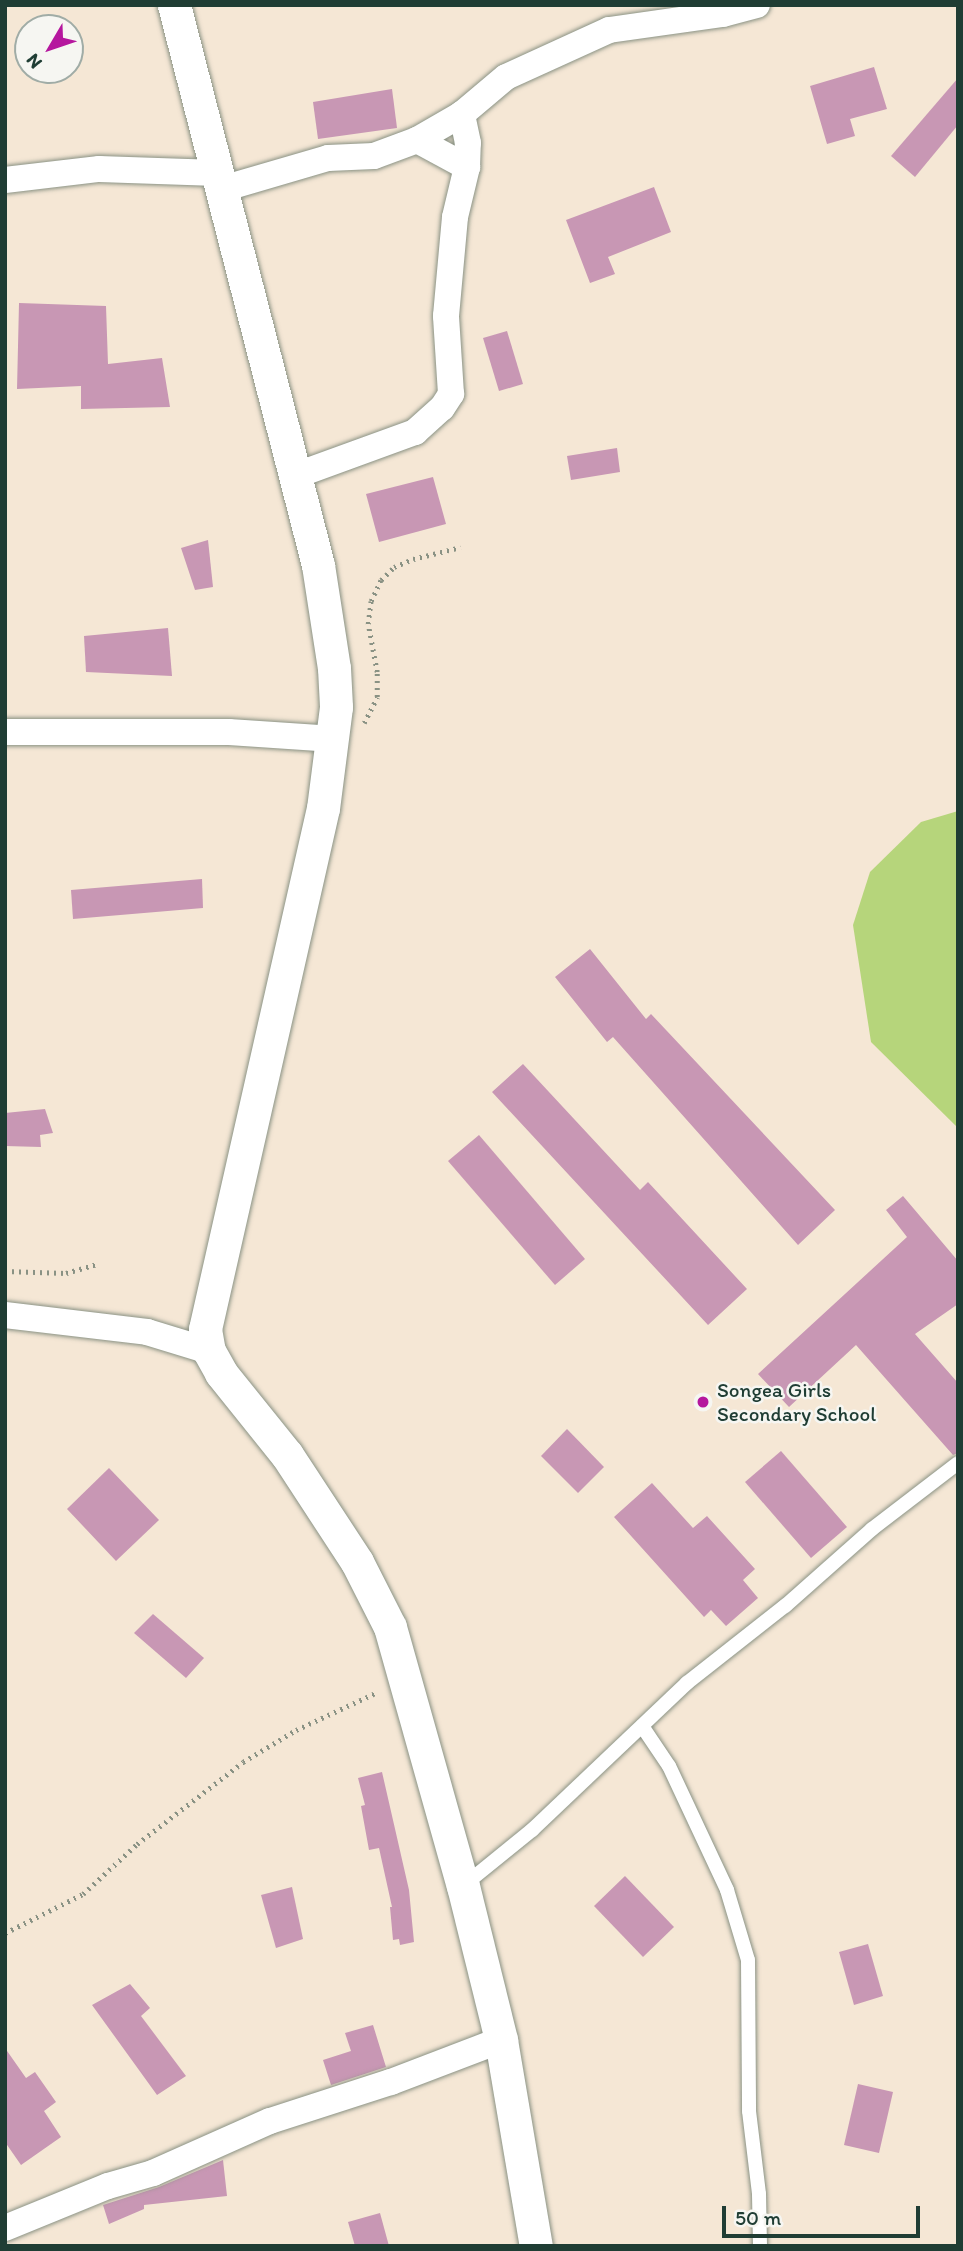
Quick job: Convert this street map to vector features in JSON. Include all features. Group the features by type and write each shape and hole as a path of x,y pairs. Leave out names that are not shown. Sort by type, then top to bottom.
{"street":[{"path":"174,5 297,475 318,565 334,668 334,738 309,872 205,1329 209,1350 221,1373 287,1455 357,1562 390,1627 407,1679 463,1885 501,2040 536,2246"},
{"path":"5,180 99,169 219,181 328,158 374,156 417,140 462,114 506,77 609,30 723,14 757,5"},
{"path":"297,475 415,432 442,408 450,394 446,316 455,216 467,167 468,143 462,114"},
{"path":"417,140 467,167"},
{"path":"5,732 229,732 334,738"},
{"path":"5,1315 147,1332 209,1350"},
{"path":"5,2228 108,2186 153,2173 270,2121 391,2082 501,2040"}],"lane":[{"path":"463,1885 532,1830 687,1683 785,1606 872,1529 958,1463"},
{"path":"642,1726 669,1766 727,1890 748,1960 749,2111 759,2194 760,2246"}],"path":[{"path":"334,738 363,724 377,696 377,672 368,624 371,601 381,580 394,567 435,551 461,547"},
{"path":"5,1272 66,1273 98,1264"},
{"path":"5,1933 83,1894 137,1844 243,1762 308,1724 407,1679"}],"green space":[{"path":"958,811 958,1128 871,1042 853,925 870,872 921,822"}],"building":[{"path":"874,67 887,109 850,119 855,136 827,144 810,86"},
{"path":"958,78 958,125 915,177 891,156"},
{"path":"392,89 397,128 318,139 313,102"},
{"path":"654,187 671,232 608,257 615,274 590,283 566,220"},
{"path":"19,303 106,306 108,364 162,358 170,407 81,409 81,386 17,389"},
{"path":"507,331 523,384 499,391 483,338"},
{"path":"617,448 620,472 571,480 567,456"},
{"path":"433,477 446,524 379,542 366,494"},
{"path":"208,540 213,587 195,590 181,548"},
{"path":"168,628 172,676 86,672 84,636"},
{"path":"202,879 203,908 73,919 71,890"},
{"path":"590,949 646,1019 651,1014 835,1210 798,1245 613,1037 607,1042 555,977"},
{"path":"523,1064 640,1190 648,1182 747,1289 708,1325 492,1092"},
{"path":"45,1109 53,1133 40,1135 41,1147 5,1146 5,1113"},
{"path":"479,1135 585,1259 555,1285 448,1161"},
{"path":"903,1196 958,1261 958,1304 915,1334 958,1383 958,1453 953,1455 856,1345 789,1407 758,1374 907,1237 886,1210"},
{"path":"567,1429 604,1467 578,1493 541,1456"},
{"path":"781,1451 847,1527 811,1558 745,1482"},
{"path":"109,1468 159,1520 116,1561 67,1509"},
{"path":"652,1483 693,1528 707,1516 755,1569 743,1580 758,1598 726,1626 711,1610 704,1617 614,1517"},
{"path":"153,1614 204,1658 186,1678 134,1633"},
{"path":"382,1772 409,1890 414,1942 400,1945 399,1939 393,1940 392,1907 379,1848 369,1850 361,1806 365,1805 358,1778"},
{"path":"625,1876 674,1927 643,1957 594,1906"},
{"path":"292,1887 303,1939 276,1948 261,1895"},
{"path":"868,1944 883,1996 854,2005 839,1952"},
{"path":"130,1984 150,2008 141,2016 186,2076 157,2095 92,2005"},
{"path":"373,2025 386,2067 331,2085 323,2060 351,2051 345,2033"},
{"path":"5,2048 26,2078 35,2072 56,2102 44,2111 61,2137 21,2165 5,2142"},
{"path":"858,2084 893,2092 879,2153 844,2145"},
{"path":"223,2160 227,2196 144,2205 144,2209 109,2224 103,2205 159,2187"},
{"path":"380,2213 389,2246 355,2246 348,2222"}],"place":[{"name":"Songea Girls Secondary School","path":"703,1402"}]}
